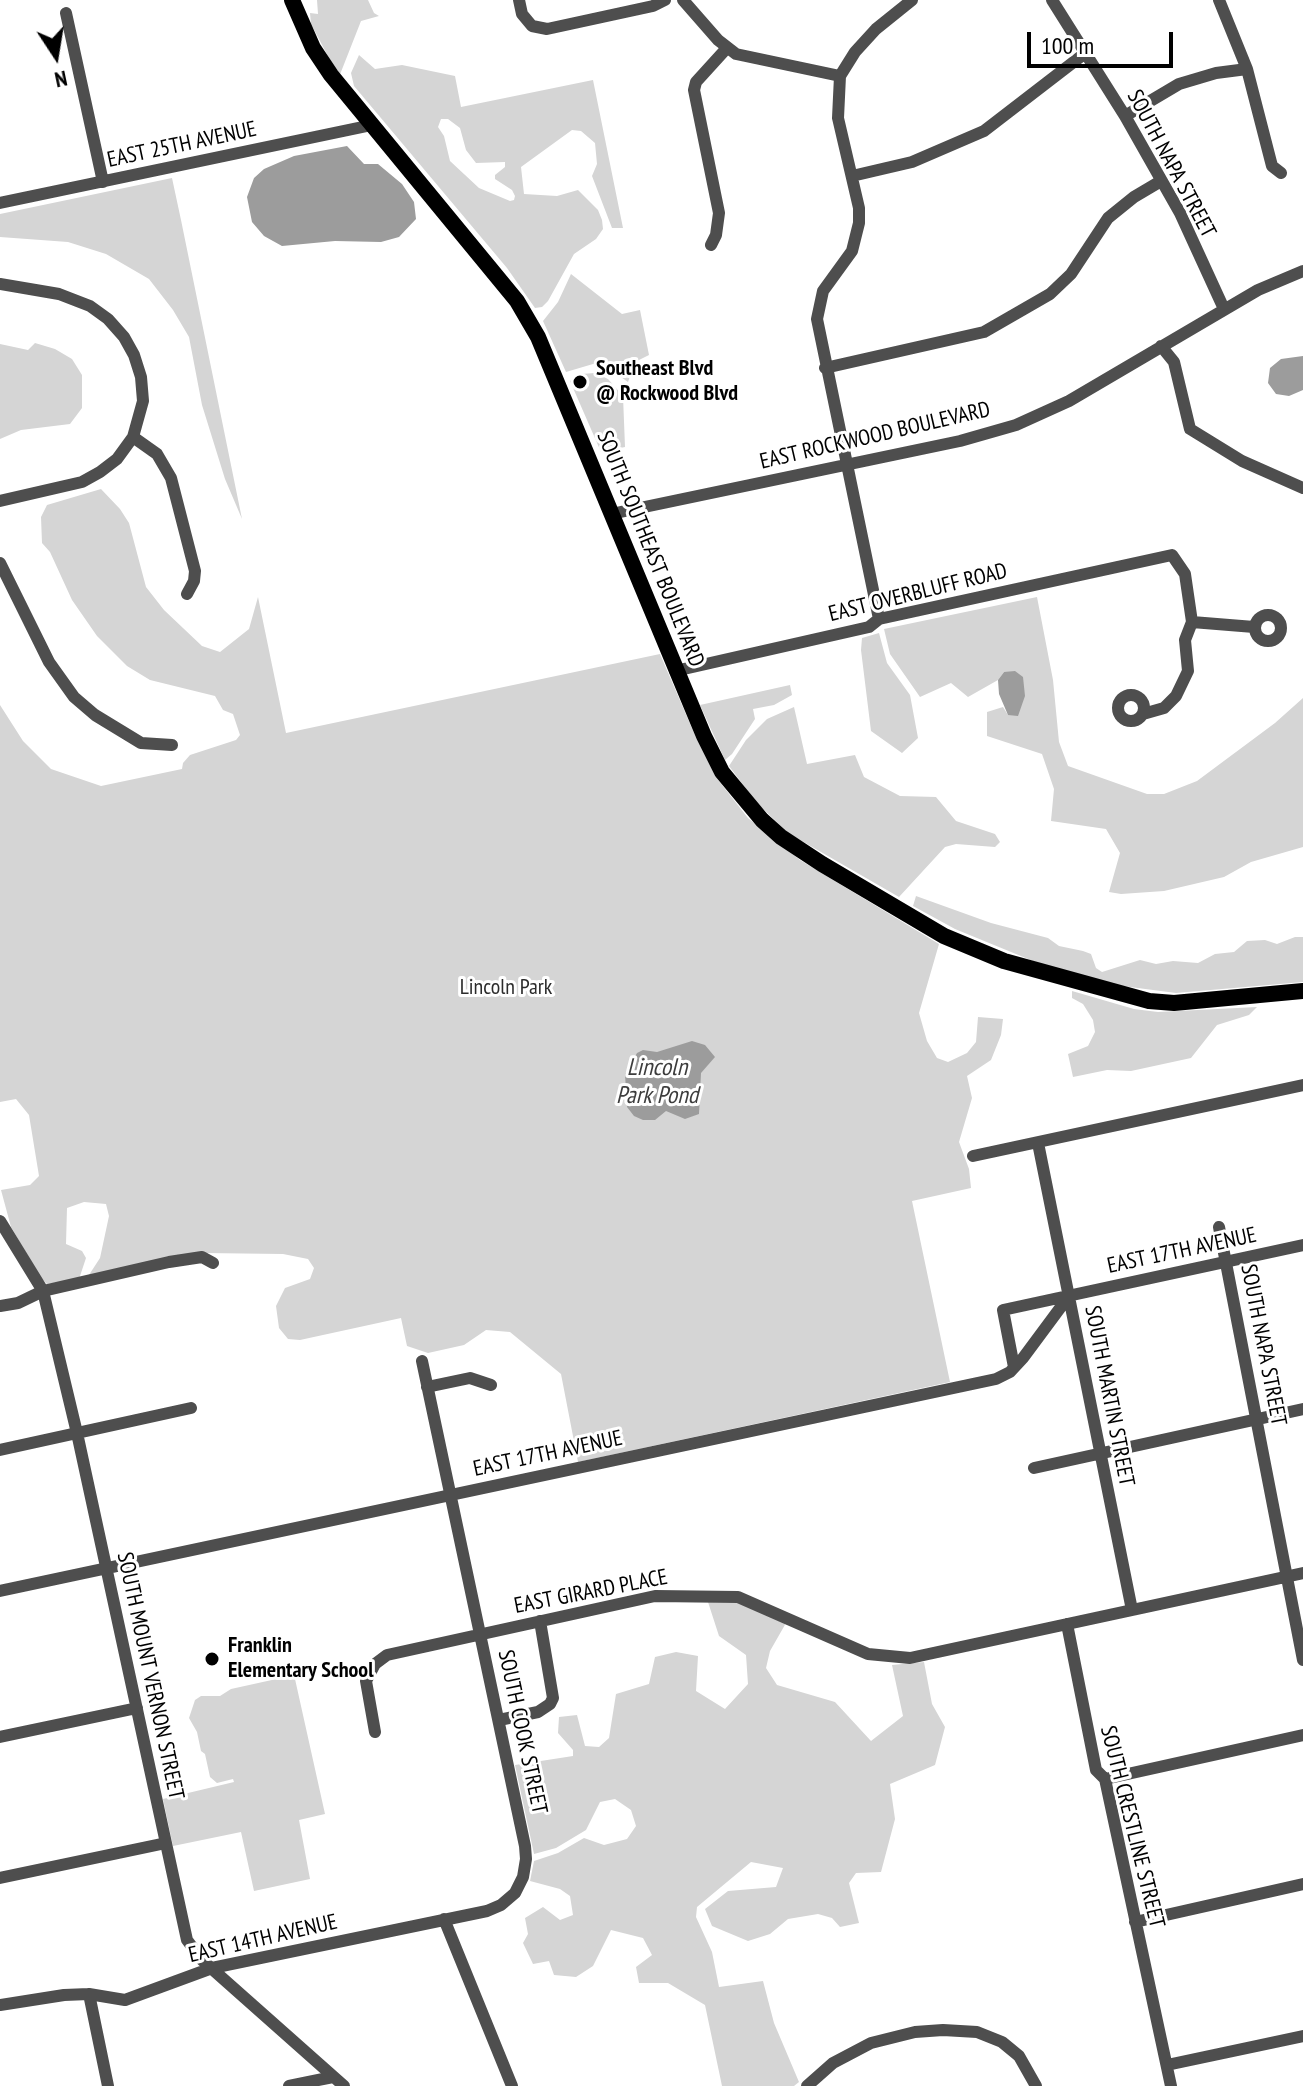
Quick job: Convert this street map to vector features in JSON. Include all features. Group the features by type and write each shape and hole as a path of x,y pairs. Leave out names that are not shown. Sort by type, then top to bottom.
{"main road":[{"name":"SOUTH SOUTHEAST BOULEVARD","path":"292,0 313,48 372,125 517,301 538,337 564,394 675,671 722,772 762,820 781,837 822,864 944,936 1004,961 1149,1001 1174,1003 1303,991"}],"street":[{"path":"519,0 522,14 532,26 547,29 653,6 665,0"},
{"path":"683,0 726,49 748,58 840,76"},
{"path":"879,619 817,319 823,291 843,267 857,238 859,208 838,118 840,76 855,52 876,29 912,0"},
{"name":"SOUTH NAPA STREET","path":"1052,0 1125,116 1180,213 1224,309"},
{"path":"1219,0 1247,69 1272,166 1281,173"},
{"path":"66,13 103,182"},
{"path":"711,245 716,235 719,213 694,90 696,82 726,49"},
{"path":"852,176 912,162 984,131 1084,54"},
{"path":"1125,116 1179,84 1216,73 1247,69"},
{"name":"EAST 25TH AVENUE","path":"0,203 372,125"},
{"path":"825,368 984,332 1050,294 1071,274 1108,218 1161,181"},
{"name":"EAST ROCKWOOD BOULEVARD","path":"611,514 960,441 1016,425 1069,401 1164,350 1258,290 1303,271"},
{"path":"0,284 59,294 90,306 108,319 124,337 134,355 141,377 143,401 133,437 117,459 82,482 0,501"},
{"path":"1164,350 1168,365 1174,367 1182,385 1186,419 1194,433 1256,469 1303,488"},
{"path":"133,437 157,454 171,478 195,571 187,594"},
{"name":"EAST OVERBLUFF ROAD","path":"675,671 869,627 879,619 1172,555 1185,574 1192,622"},
{"path":"0,563 49,662 74,697 95,715 141,743 172,745"},
{"path":"1143,714 1164,708 1176,696 1188,671 1185,640 1192,622 1254,627"},
{"path":"973,1156 1303,1085"},
{"name":"SOUTH MARTIN STREET","path":"1038,1143 1132,1610"},
{"name":"SOUTH MOUNT VERNON STREET","path":"0,1221 43,1291 77,1433 187,1940 196,1954 344,2086"},
{"name":"SOUTH NAPA STREET","path":"1219,1227 1303,1660"},
{"name":"EAST 17TH AVENUE","path":"1014,1367 1003,1310 1303,1245"},
{"path":"0,1306 18,1303 43,1291 191,1258 202,1257 213,1263"},
{"name":"EAST 17TH AVENUE","path":"0,1591 987,1381 1004,1376 1014,1367 1069,1296"},
{"name":"SOUTH COOK STREET","path":"422,1361 525,1846 523,1877"},
{"path":"427,1387 470,1378 491,1385"},
{"path":"0,1450 191,1408"},
{"path":"1034,1468 1303,1409"},
{"name":"EAST GIRARD PLACE","path":"375,1732 366,1681 380,1659 395,1653 655,1596 727,1595 751,1601 868,1654 910,1658 1303,1573"},
{"path":"499,1720 538,1712 550,1704 554,1691 540,1621"},
{"name":"SOUTH CRESTLINE STREET","path":"1067,1624 1096,1770 1105,1779 1171,2086"},
{"path":"0,1737 137,1708"},
{"path":"1105,1779 1303,1735"},
{"path":"0,1878 166,1843"},
{"name":"EAST 14TH AVENUE","path":"0,2005 32,1998 89,1994 125,2000 212,1968 487,1911 501,1905 515,1893 523,1877"},
{"path":"1135,1922 1303,1884"},
{"path":"444,1919 512,2086"},
{"path":"89,1994 108,2086"},
{"path":"807,2086 833,2063 858,2049 886,2039 928,2031 963,2030 990,2036 1011,2048 1036,2086"},
{"path":"1167,2065 1303,2036"},
{"path":"289,2086 333,2077"}],"green space":[{"path":"317,0 368,0 374,13 379,16 361,21 339,77 311,24 310,13 318,14"},
{"path":"359,55 375,69 402,65 455,76 461,107 593,80 623,228 612,228 592,176 597,164 595,143 581,131 572,130 521,167 524,194 557,196 578,190 598,210 603,229 596,239 574,254 548,301 542,307 535,308 507,268 354,86 351,73","holes":["441,119 448,119 460,128 466,150 476,163 505,162 505,167 495,175 495,179 512,190 514,200 479,188 450,161 444,136 438,127"]},
{"path":"172,178 242,519 225,479 202,405 189,337 149,279 106,254 68,242 0,237 0,214"},
{"path":"571,274 622,314 640,310 649,355 635,362 628,382 605,366 593,364 566,372 543,321 558,302"},
{"path":"35,343 55,349 72,359 82,375 82,408 70,424 21,430 0,439 0,344 28,350"},
{"path":"595,373 608,379 623,396 625,447 601,452 570,381 581,374"},
{"name":"Lincoln Park","path":"101,489 129,523 146,587 164,610 202,646 220,652 249,629 258,597 286,733 660,654 715,776 748,818 800,860 939,944 919,1013 927,1041 937,1058 948,1062 967,1053 976,1042 978,1017 1003,1019 1001,1035 991,1060 967,1076 972,1098 959,1142 969,1169 971,1188 912,1201 950,1382 578,1462 561,1374 510,1332 486,1330 464,1345 428,1353 407,1346 401,1318 300,1340 288,1339 279,1328 276,1306 285,1288 310,1279 314,1268 308,1259 283,1254 203,1253 87,1278 100,1258 109,1216 106,1204 84,1202 67,1208 66,1244 82,1251 86,1258 79,1279 47,1284 41,1278 11,1227 1,1190 30,1185 39,1176 29,1115 16,1099 0,1102 0,705 23,741 51,769 101,786 182,769 190,755 236,740 240,735 233,714 223,710 215,696 150,680 127,666 97,636 72,600 50,552 42,543 41,517 47,505"},
{"path":"1037,597 1053,680 1059,742 1068,766 1147,794 1164,794 1197,781 1275,723 1303,698 1303,847 1251,862 1224,877 1164,891 1109,892 1120,853 1106,829 1051,821 1054,789 1042,754 987,736 987,712 1003,707 1008,715 1004,672 998,680 968,697 951,683 920,697 890,654 884,629"},
{"path":"879,633 887,663 910,695 918,738 902,753 871,731 861,650 862,638"},
{"path":"790,685 792,695 774,705 753,709 755,719 725,760 700,705"},
{"path":"794,707 807,764 855,755 864,777 900,796 936,797 956,821 995,834 1000,842 995,847 956,844 945,847 899,897 788,833 756,802 729,766 746,740 767,719"},
{"path":"916,896 991,923 1048,938 1059,946 1091,954 1096,968 1102,972 1140,960 1156,964 1173,961 1198,963 1215,954 1234,952 1247,941 1265,940 1277,944 1303,937 1303,982 1176,993 1107,984 1033,961 955,929 913,906"},
{"path":"1072,991 1134,1009 1158,1012 1257,1007 1249,1015 1217,1025 1191,1058 1131,1071 1107,1070 1073,1077 1068,1054 1088,1046 1095,1032 1093,1020 1083,1004 1072,998"},
{"path":"708,1602 738,1603 786,1623 770,1651 766,1668 777,1685 835,1702 871,1741 903,1716 892,1665 924,1662 932,1704 945,1727 935,1765 890,1784 895,1819 881,1872 856,1873 849,1883 859,1923 840,1927 832,1918 818,1914 788,1919 770,1934 748,1941 712,1926 705,1909 728,1891 776,1887 783,1868 751,1862 697,1907 696,1917 712,1952 719,1987 763,1981 774,2023 799,2082 794,2086 722,2086 705,2005 668,1983 639,1983 636,1967 652,1955 643,1938 611,1930 593,1966 576,1977 554,1975 549,1961 533,1964 523,1943 528,1934 525,1918 543,1907 560,1920 573,1915 570,1896 560,1889 530,1881 534,1861 558,1853 584,1838 604,1845 627,1839 636,1826 631,1810 615,1799 600,1802 586,1830 556,1848 534,1854 515,1765 573,1756 573,1750 558,1733 559,1717 577,1715 585,1746 599,1747 609,1738 616,1694 649,1684 655,1657 676,1652 698,1656 696,1691 725,1709 748,1684 746,1655 719,1636"},
{"path":"290,1676 295,1679 325,1814 299,1820 310,1879 254,1891 241,1832 173,1846 163,1799 234,1782 233,1779 217,1783 210,1777 205,1754 201,1751 197,1732 189,1718 195,1700 201,1696 220,1696 231,1689"}],"water":[{"path":"347,146 364,164 378,164 402,184 414,202 416,219 399,237 381,242 335,241 282,246 264,236 252,222 247,197 254,178 264,169 294,156"},
{"path":"1303,356 1303,390 1289,396 1276,394 1268,383 1270,368 1281,359"},
{"path":"1015,671 1023,677 1025,696 1018,716 1008,715 999,694 998,680 1004,672"},
{"name":"Lincoln Park Pond","path":"692,1041 705,1045 715,1057 701,1073 699,1114 685,1119 666,1111 655,1120 634,1116 627,1107 625,1074 637,1053 643,1050 657,1052"}],"place":[{"name":"Southeast Blvd @ Rockwood Blvd","path":"580,382"},
{"name":"Franklin Elementary School","path":"212,1659"}]}
